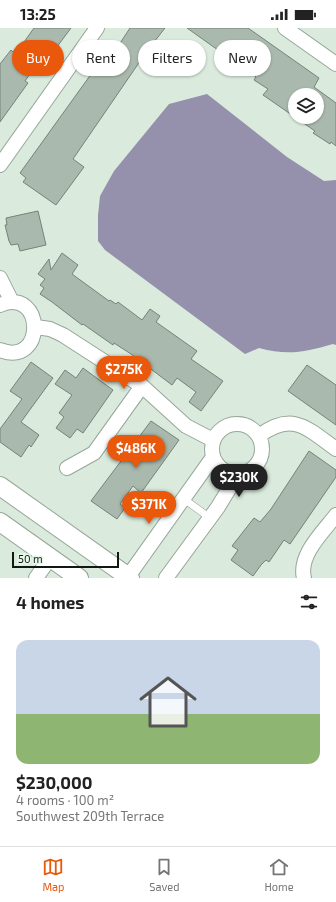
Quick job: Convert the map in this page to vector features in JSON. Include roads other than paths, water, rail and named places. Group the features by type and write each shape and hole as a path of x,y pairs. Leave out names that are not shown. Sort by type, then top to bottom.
{"street":[{"path":"0,165 97,28"},
{"path":"285,28 336,64"},
{"path":"0,278 6,303 24,306 32,315 36,327 32,340 22,350 8,352 0,350"},
{"path":"36,327 57,332 142,386 186,426 213,440"},
{"path":"67,468 94,454 142,386"},
{"path":"259,436 274,426 290,422 308,429 336,449"},
{"path":"0,486 128,578 213,457 213,440 220,430 235,423 251,428 259,436 262,450 261,457 252,469 238,474 223,470 213,457"},
{"path":"166,578 210,518 238,474"},
{"path":"304,578 303,570 306,558 336,515"},
{"path":"0,522 79,578"},
{"path":"36,578 50,558"}],"lane":[{"path":"184,499 210,518"}]}
